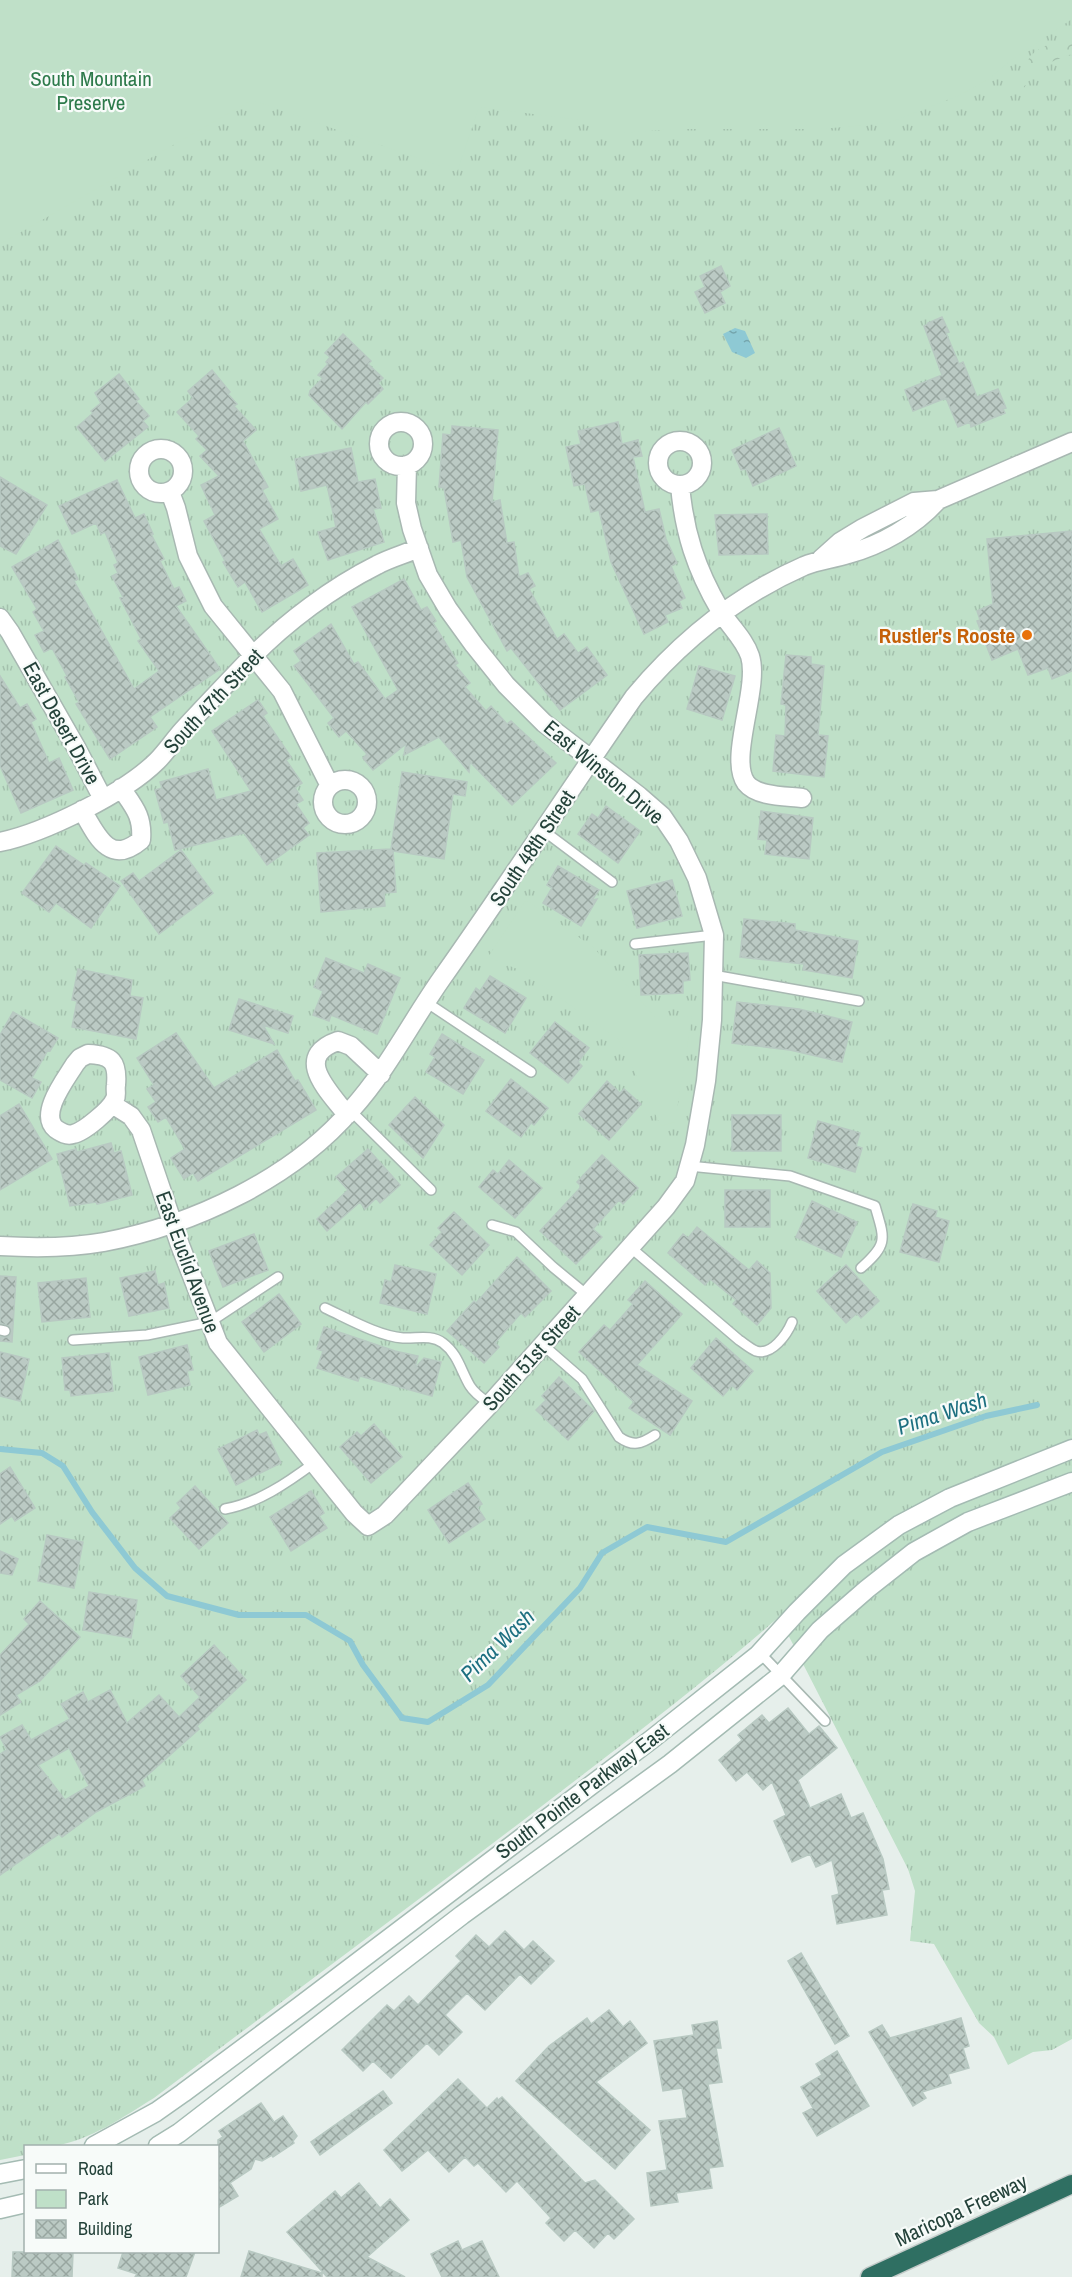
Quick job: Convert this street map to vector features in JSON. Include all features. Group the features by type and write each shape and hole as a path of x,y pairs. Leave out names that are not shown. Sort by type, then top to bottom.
{"highway":[{"name":"Maricopa Freeway","path":"870,2277 1072,2184"}],"street":[{"name":"South 48th Street","path":"0,1246 29,1248 103,1242 150,1231 204,1211 267,1179 300,1157 349,1113 381,1074 426,1002 634,697 691,638 768,583 821,560 840,542 863,528 914,502 938,500 1072,442"},
{"name":"East Winston Drive","path":"407,465 406,503 428,575 448,609 506,684 544,723 662,816 679,841 697,878 714,935 712,1020 706,1081 687,1174"},
{"path":"680,485 683,518 692,553 709,592 722,614 741,637 751,657 750,694 740,754 741,769 746,782 754,790 802,798"},
{"path":"170,492 188,556 213,606 282,691 330,786"},
{"name":"South 47th Street","path":"0,842 21,838 82,810 121,788 156,762 253,656 299,617 337,588 377,565 419,548"},
{"name":"East Desert Drive","path":"0,618 66,729 103,799"},
{"path":"82,810 100,841 109,849 122,850 133,847 141,840 142,824 137,811 121,788"},
{"path":"349,1113 323,1083 315,1068 316,1055 325,1046 338,1041 351,1046 381,1074"},
{"path":"88,1054 103,1054 116,1067 116,1097 112,1104 82,1131 73,1134 65,1134 54,1127 49,1116 52,1103 75,1064 88,1054"},
{"name":"East Euclid Avenue","path":"112,1104 131,1116 141,1130 172,1222 218,1343 354,1513 368,1526"},
{"name":"South 51st Street","path":"368,1526 385,1515 490,1404 666,1207 687,1174"},
{"name":"South Pointe Parkway East","path":"96,2145 139,2122 183,2093 652,1739 760,1653 796,1612 844,1565 899,1525 950,1497 1072,1449"},
{"name":"South Pointe Parkway East","path":"160,2145 179,2133 462,1915 670,1764 781,1674 820,1630 914,1552 969,1522 1072,1482"},
{"path":"652,1739 670,1764"},
{"path":"0,2174 24,2169"},
{"path":"0,2209 24,2204"}],"lane":[{"path":"544,831 612,882"},
{"path":"635,944 714,935"},
{"path":"713,975 859,1001"},
{"path":"426,1002 531,1072"},
{"path":"349,1113 431,1190"},
{"path":"687,1174 790,1176 874,1206 884,1234 878,1253 861,1268"},
{"path":"492,1225 516,1232 587,1295"},
{"path":"630,1246 739,1340 756,1351 764,1352 774,1347 788,1332 792,1322"},
{"path":"73,1340 147,1335 210,1322 278,1277"},
{"path":"325,1308 390,1335 402,1338 429,1337 441,1342 458,1361 476,1394 490,1404"},
{"path":"543,1345 582,1379 619,1437 632,1444 646,1441 655,1435"},
{"path":"225,1509 243,1506 288,1482 314,1463"},
{"path":"760,1653 825,1721"}],"green space":[{"path":"0,0 1072,0 1072,2039 1052,2050 1033,2052 1008,2065 994,2037 979,2023 934,1944 910,1941 915,1891 908,1869 779,1617 599,1762 154,2098 81,2139 60,2145 24,2145 24,2155 0,2160"},
{"name":"South Mountain Preserve","path":"0,0 1072,0 1072,19 1011,60 989,79 960,95 888,123 821,129 676,129 619,133 580,120 479,107 457,172 252,100 0,244"},
{"path":"1072,38 1072,54 1044,66 1034,74 1024,88 1026,66 1035,52 1043,47"},
{"path":"526,900 594,948 655,1017 692,1016 675,1122 661,1126 619,1040 522,971 488,957"}],"water":[{"path":"735,328 745,331 755,353 746,358 732,352 723,334"}],"building":[{"path":"721,266 730,286 720,292 725,303 705,313 695,292 705,287 700,276"},
{"path":"942,317 959,364 963,362 977,397 998,389 1006,408 1003,409 1005,413 971,427 970,422 958,427 946,398 913,411 905,390 942,375 924,326"},
{"path":"343,334 371,361 368,364 383,378 378,383 383,389 368,404 366,402 342,429 309,395 323,378 318,375 328,364 326,362 330,357 325,353"},
{"path":"212,370 230,392 228,394 237,404 234,406 256,430 243,441 268,487 262,490 278,519 259,529 281,566 293,559 308,585 262,612 245,582 238,587 223,562 225,561 204,521 215,515 201,485 219,476 200,456 207,450 196,439 199,436 177,412 193,398 188,391"},
{"path":"119,374 139,399 136,401 149,416 143,421 148,427 105,461 77,427 101,403 95,393"},
{"path":"618,422 622,444 638,440 642,456 633,457 645,512 659,509 666,539 677,563 671,566 685,598 679,601 682,608 665,615 668,622 644,634 611,562 599,510 591,512 585,484 574,486 566,447 581,444 578,431"},
{"path":"452,426 498,430 492,502 500,500 507,543 514,542 519,577 528,573 535,586 529,589 557,639 564,634 578,653 587,647 607,675 560,710 511,648 507,651 467,577 461,540 453,542 444,488 439,487 443,434 451,435"},
{"path":"779,428 796,466 753,486 746,469 741,470 732,450"},
{"path":"351,448 358,482 375,479 381,508 373,509 384,542 328,560 318,532 336,527 327,485 301,491 295,459"},
{"path":"0,477 47,505 16,554 0,546"},
{"path":"117,480 135,518 144,514 164,559 160,561 174,589 179,587 186,601 176,606 220,669 150,717 157,727 110,759 76,704 79,702 52,648 44,652 35,635 44,631 33,612 37,609 12,567 58,540 78,579 74,581 134,689 159,671 138,641 141,639 120,598 123,597 112,576 118,573 114,565 118,563 105,532 101,534 96,523 72,534 59,506"},
{"path":"767,514 768,554 719,555 715,515"},
{"path":"1072,531 1072,671 1052,679 1048,668 1028,675 1018,649 992,660 977,621 980,620 977,611 993,604 987,539"},
{"path":"404,579 421,610 427,607 436,621 433,623 458,663 455,665 470,683 465,687 486,711 491,706 507,724 511,721 556,763 512,805 470,762 469,772 439,737 404,755 406,744 373,770 363,758 367,754 346,731 339,737 328,723 334,718 294,666 301,661 294,651 331,624 354,664 358,662 385,699 398,690 352,607"},
{"path":"786,655 811,657 811,664 824,666 818,735 828,736 824,777 773,771 776,735 785,736 786,705 781,704"},
{"path":"699,666 735,676 722,720 687,709"},
{"path":"0,676 20,708 27,704 36,719 31,722 49,763 59,758 73,790 21,813 0,766"},
{"path":"258,700 267,713 263,716 291,757 286,760 302,783 295,788 303,800 296,804 309,823 303,828 309,835 267,865 244,833 175,850 168,822 164,823 155,790 162,788 160,782 208,769 216,800 251,791 212,731"},
{"path":"402,772 467,782 465,796 453,794 444,859 393,851 396,892 384,893 385,906 321,912 317,853 391,849"},
{"path":"606,806 640,831 618,863 578,834 592,814 598,818"},
{"path":"761,811 813,818 809,859 765,854 767,840 758,839"},
{"path":"56,846 120,886 91,928 56,903 49,912 22,893"},
{"path":"181,850 213,893 159,934 121,881 133,873 139,881"},
{"path":"558,866 599,890 592,900 597,899 581,926 543,903 552,888 547,885"},
{"path":"672,880 682,916 637,928 627,891"},
{"path":"744,919 795,924 795,930 858,941 852,978 803,970 804,964 740,957"},
{"path":"688,953 690,980 683,981 683,993 641,995 639,955"},
{"path":"326,958 364,973 368,964 400,978 377,1034 331,1015 329,1021 313,1015 323,991 314,987"},
{"path":"78,969 132,980 130,996 143,998 136,1039 72,1027 77,1001 72,1000"},
{"path":"490,976 526,998 505,1033 464,1008 476,988 480,991"},
{"path":"239,999 293,1016 288,1033 263,1025 274,1044 229,1030"},
{"path":"737,1002 799,1009 852,1022 842,1062 790,1050 732,1043"},
{"path":"13,1012 58,1038 50,1051 48,1050 32,1078 41,1082 32,1098 0,1080 0,1035"},
{"path":"555,1022 589,1048 578,1062 582,1066 568,1083 530,1053"},
{"path":"176,1033 214,1088 277,1050 295,1081 298,1080 316,1110 198,1181 193,1173 184,1179 171,1158 185,1149 166,1117 158,1122 148,1107 156,1102 147,1089 154,1085 137,1058"},
{"path":"442,1034 484,1060 463,1094 426,1072 435,1057 430,1054"},
{"path":"511,1079 548,1108 534,1125 531,1123 521,1137 486,1111"},
{"path":"607,1081 620,1093 624,1089 641,1104 609,1140 579,1114"},
{"path":"415,1097 444,1125 423,1158 389,1125"},
{"path":"19,1104 52,1159 0,1190 0,1116"},
{"path":"732,1115 781,1115 781,1151 732,1151"},
{"path":"818,1121 860,1133 856,1146 862,1148 855,1172 808,1158"},
{"path":"111,1143 114,1153 121,1151 132,1195 97,1204 96,1202 70,1206 57,1154 76,1149 77,1152"},
{"path":"368,1149 400,1185 380,1203 376,1198 365,1209 360,1202 327,1231 317,1219 348,1190 336,1177"},
{"path":"602,1155 638,1188 623,1204 619,1200 593,1229 602,1237 576,1264 540,1231 580,1188 577,1182"},
{"path":"509,1160 542,1188 515,1218 479,1187 493,1170 498,1174"},
{"path":"725,1190 770,1190 770,1227 725,1227"},
{"path":"812,1201 857,1222 841,1257 796,1237"},
{"path":"913,1204 937,1211 935,1217 949,1221 939,1262 900,1252"},
{"path":"454,1212 489,1245 462,1275 430,1245 442,1232 438,1228"},
{"path":"697,1227 749,1270 757,1261 770,1273 771,1308 757,1325 733,1304 736,1300 710,1279 705,1285 668,1253 683,1234 688,1238"},
{"path":"254,1234 268,1270 223,1287 209,1251"},
{"path":"517,1257 551,1291 525,1317 521,1313 495,1343 499,1347 484,1363 447,1331 474,1301 476,1303"},
{"path":"395,1265 436,1274 427,1314 380,1303 385,1280 391,1282"},
{"path":"846,1265 879,1301 861,1318 857,1313 846,1323 817,1291"},
{"path":"155,1271 158,1285 164,1283 169,1308 129,1316 120,1278"},
{"path":"0,1276 16,1277 12,1342 0,1341 0,1337 8,1337 12,1332 9,1326 0,1323"},
{"path":"86,1278 90,1317 42,1322 38,1283"},
{"path":"645,1281 682,1314 637,1365 692,1401 670,1435 629,1408 634,1402 579,1352 604,1325 610,1330 633,1304 628,1300"},
{"path":"279,1294 301,1324 264,1352 242,1322"},
{"path":"324,1327 395,1351 418,1356 415,1368 424,1358 441,1362 432,1396 360,1376 358,1381 317,1368 323,1351 317,1349"},
{"path":"716,1338 753,1371 737,1390 732,1385 723,1396 691,1368"},
{"path":"187,1345 193,1370 187,1371 190,1385 148,1395 139,1357"},
{"path":"0,1352 29,1359 20,1401 0,1396"},
{"path":"109,1353 113,1391 71,1396 70,1390 65,1390 62,1358"},
{"path":"559,1377 594,1411 568,1440 536,1410 546,1400 542,1396"},
{"path":"374,1424 402,1457 371,1483 340,1447 357,1432 361,1436"},
{"path":"257,1430 259,1435 266,1432 281,1463 236,1485 218,1449"},
{"path":"10,1467 35,1508 15,1521 12,1516 0,1524 0,1474"},
{"path":"468,1483 482,1504 477,1507 485,1519 449,1543 428,1510"},
{"path":"195,1486 228,1523 199,1549 170,1518 181,1508 177,1503"},
{"path":"311,1491 324,1513 319,1516 327,1528 291,1551 270,1517"},
{"path":"47,1535 83,1542 74,1588 38,1581"},
{"path":"0,1551 18,1559 12,1575 0,1573"},
{"path":"89,1592 137,1600 131,1638 83,1630"},
{"path":"40,1601 80,1637 40,1681 16,1695 21,1702 0,1715 0,1655 29,1624 24,1619"},
{"path":"214,1645 246,1680 197,1726 199,1729 142,1780 145,1786 96,1812 62,1837 59,1834 0,1875 0,1754 7,1750 0,1737 22,1725 31,1740 70,1719 61,1704 83,1692 88,1702 110,1690 127,1723 159,1695 179,1717 200,1697 181,1676","holes":["69,1748 89,1786 65,1800 38,1765"]},
{"path":"788,1708 809,1734 819,1726 837,1748 798,1780 810,1808 841,1794 851,1818 863,1813 883,1859 889,1889 882,1890 887,1915 837,1924 832,1896 839,1894 832,1860 816,1867 810,1854 792,1862 774,1821 786,1815 772,1782 763,1790 747,1772 736,1781 719,1760 742,1740 738,1735 762,1715 769,1723"},
{"path":"505,1931 524,1950 533,1941 554,1961 531,1984 520,1974 485,2010 467,1993 445,2015 462,2032 439,2055 427,2043 391,2078 373,2061 363,2071 342,2050 387,2005 394,2011 409,1996 418,2005 461,1961 456,1956 476,1935 489,1947"},
{"path":"801,1953 849,2036 835,2044 788,1961"},
{"path":"609,2010 623,2027 630,2021 647,2043 596,2082 650,2130 615,2169 516,2081 549,2046 587,2018 591,2024"},
{"path":"961,2018 969,2046 963,2048 969,2068 948,2074 951,2083 922,2092 926,2098 913,2106 869,2032 882,2025 890,2038"},
{"path":"717,2021 721,2048 716,2048 722,2082 708,2084 723,2166 709,2168 712,2188 676,2193 678,2202 651,2206 647,2173 667,2170 659,2121 687,2118 682,2088 663,2091 654,2041 694,2035 692,2025"},
{"path":"837,2051 869,2106 817,2136 803,2113 813,2108 801,2087 822,2075 816,2064"},
{"path":"458,2079 487,2108 497,2098 498,2100 502,2097 585,2183 595,2180 634,2219 614,2239 608,2233 594,2248 575,2230 564,2241 546,2223 551,2218 517,2181 506,2192 478,2163 474,2166 465,2157 449,2172 428,2150 402,2171 384,2150"},
{"path":"383,2091 392,2103 320,2155 311,2142"},
{"path":"261,2103 274,2122 283,2116 297,2136 294,2143 273,2157 272,2155 262,2161 255,2159 251,2169 230,2183 238,2196 219,2207 218,2140 223,2137 219,2131"},
{"path":"359,2183 380,2208 390,2199 409,2220 367,2257 405,2277 327,2277 287,2232 335,2191 341,2198"},
{"path":"458,2241 462,2250 482,2241 499,2277 442,2277 431,2254"},
{"path":"249,2251 322,2273 322,2277 241,2277"},
{"path":"13,2252 73,2253 72,2277 12,2277"},
{"path":"123,2253 195,2253 186,2277 135,2277 137,2274 118,2268"}],"waterway":[{"name":"Pima Wash","path":"0,1449 42,1453 63,1466 92,1512 135,1568 167,1596 239,1615 306,1615 350,1641 363,1665 402,1718 428,1722 488,1685 580,1588 602,1553 647,1527 726,1542 882,1452 986,1416 1037,1405"}],"place":[{"name":"Rustler's Rooste","path":"1027,635"}]}
